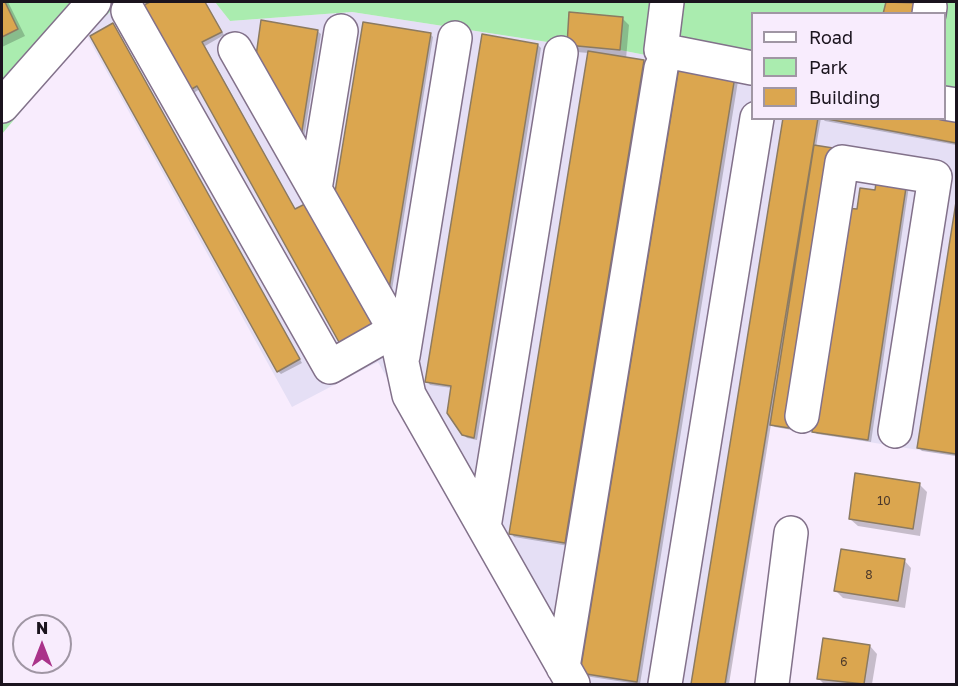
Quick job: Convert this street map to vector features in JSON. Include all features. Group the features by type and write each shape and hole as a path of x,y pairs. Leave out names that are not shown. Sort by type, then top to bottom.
{"street":[{"path":"2,106 94,2"},
{"path":"667,2 661,50 751,68"},
{"path":"128,11 330,367 395,330"},
{"path":"315,189 341,31"},
{"path":"402,363 455,38"},
{"path":"235,49 395,330 409,395 568,676"},
{"path":"484,527 561,53"},
{"path":"568,676 661,68"},
{"path":"665,684 757,120"},
{"path":"801,416 842,162 946,179 895,431"},
{"path":"772,684 791,534"}],"shaded area":[{"path":"121,2 215,2 230,21 352,12 567,45 620,50 751,76 751,120 946,120 946,117 956,111 956,456 769,426 727,684 561,684 378,362 292,407 86,34"}],"green space":[{"path":"2,2 121,2 86,34 2,134"},
{"path":"215,2 956,2 956,111 946,109 946,12 751,12 751,76 620,50 567,45 352,12 230,21"}],"building":[{"path":"2,2 5,2 18,29 2,37"},
{"path":"150,2 205,2 222,32 202,42 295,209 311,201 383,331 345,353 197,86 185,93 138,8"},
{"path":"886,2 919,3 917,12 884,12"},
{"path":"569,12 623,17 620,50 567,45"},
{"path":"261,20 318,30 301,137 256,56"},
{"path":"363,22 431,33 388,295 334,198"},
{"path":"113,23 300,359 277,372 90,36"},
{"path":"482,34 538,44 474,438 462,435 447,413 451,386 425,382"},
{"path":"588,51 644,60 565,543 509,534"},
{"path":"679,67 735,76 637,682 580,673"},
{"path":"956,114 956,143 833,120 946,120 946,117"},
{"path":"783,120 818,120 725,684 691,684"},
{"path":"814,145 833,148 789,428 770,425"},
{"path":"877,176 907,181 868,440 812,432 845,208 857,209 860,188 875,190"},
{"path":"956,202 956,454 917,448"},
{"path":"855,473 920,483 913,529 849,519"},
{"path":"841,549 905,559 898,601 834,591"},
{"path":"823,638 870,645 864,684 817,679"}]}
